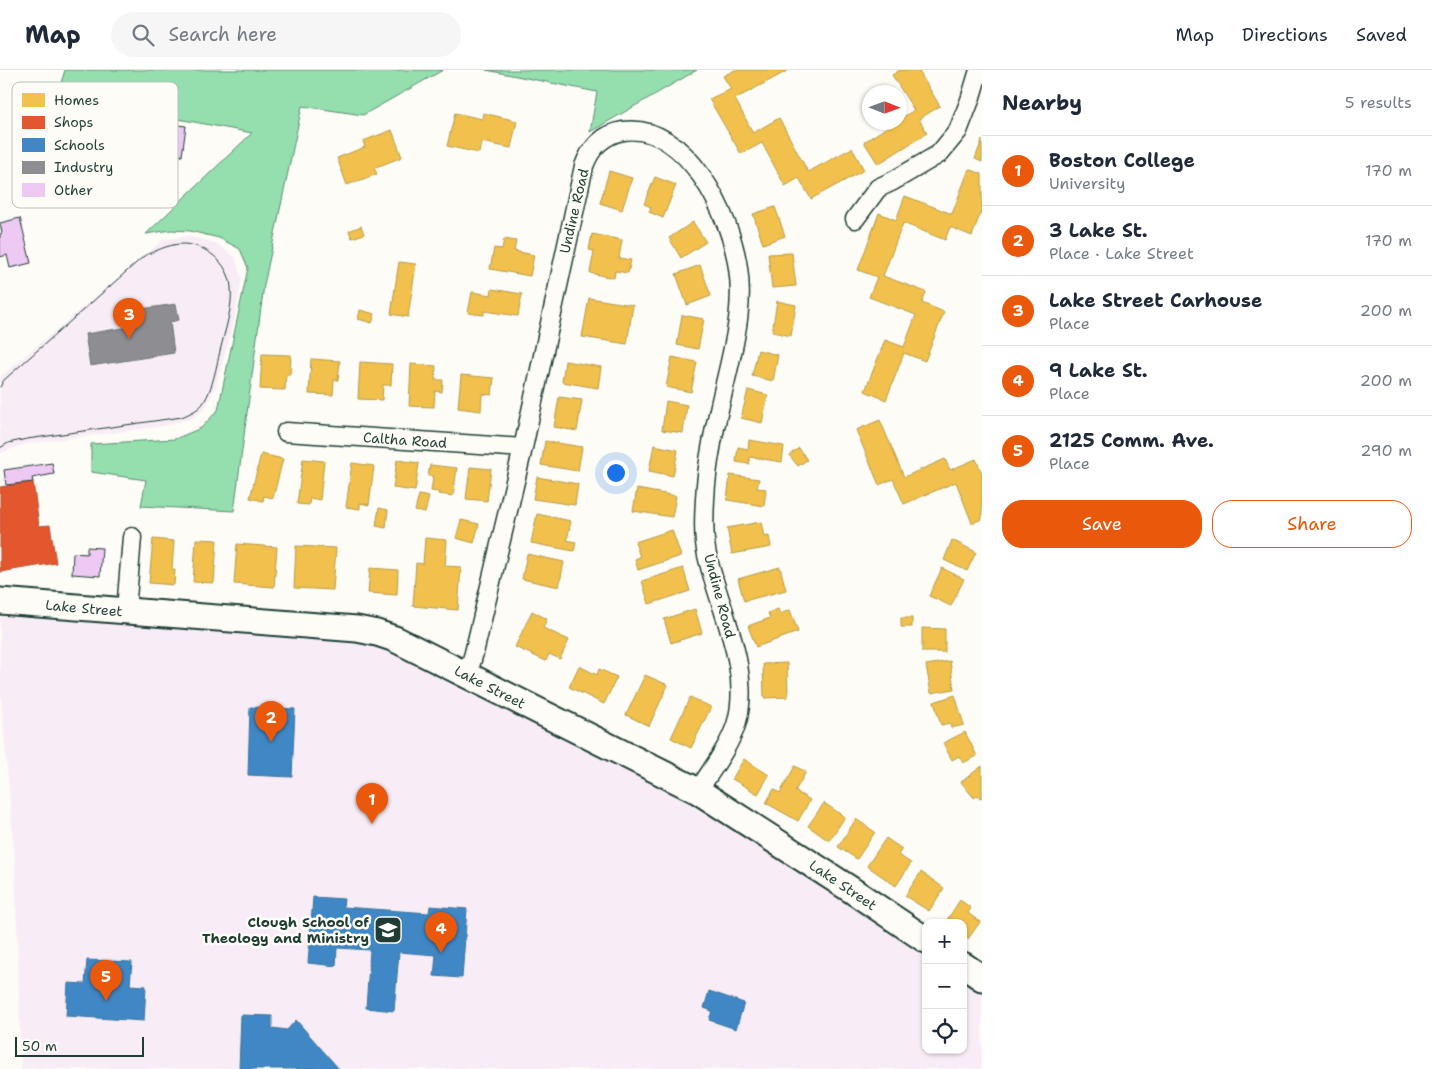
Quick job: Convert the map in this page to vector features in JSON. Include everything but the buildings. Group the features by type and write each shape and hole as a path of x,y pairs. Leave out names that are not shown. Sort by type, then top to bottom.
{"street":[{"path":"855,219 878,188 939,154 958,131 979,70"},
{"name":"Undine Road","path":"467,676 523,448 574,206 586,160 597,144 614,133 638,130 654,135 681,154 695,168 713,194 732,239 740,282 739,318 712,444 705,496 704,524 707,554 738,669 740,706 736,725 729,743 698,790"},
{"name":"Caltha Road","path":"286,432 523,448"},
{"path":"126,611 132,537"},
{"name":"Lake Street","path":"0,602 358,628 395,639 698,790 922,937"},
{"path":"967,968 982,978"}],"shaded area":[{"path":"188,236 216,243 235,257 242,279 235,317 216,386 204,410 193,418 164,426 26,444 0,454 0,377 164,239"},
{"path":"5,614 336,638 365,642 393,652 681,791 785,858 922,952 922,1054 967,1054 967,984 982,993 982,1069 21,1069 15,862 0,686 0,618"}],"green space":[{"path":"65,70 443,70 363,115 302,106 264,285 234,511 141,506 146,480 91,472 91,444 175,439 201,428 218,410 248,268 240,249 219,238 190,231 171,230 146,234 173,208 178,208 178,204 252,133 178,119 178,82 61,82"},
{"path":"486,70 697,70 590,132 597,92"}],"tram line":[{"path":"0,387 4,380 144,256 162,248 180,244 189,245 207,251 226,270 231,287 230,311 212,384 200,407 182,417 27,439 8,443 0,448"}],"place":[{"name":"Lake Street Carhouse","path":"129,339"},
{"name":"3 Lake St.","path":"271,742"},
{"name":"Boston College","path":"372,824"},
{"name":"Clough School of Theology and Ministry","path":"388,930"},
{"name":"9 Lake St.","path":"441,953"},
{"name":"2125 Comm. Ave.","path":"106,1001"}]}
